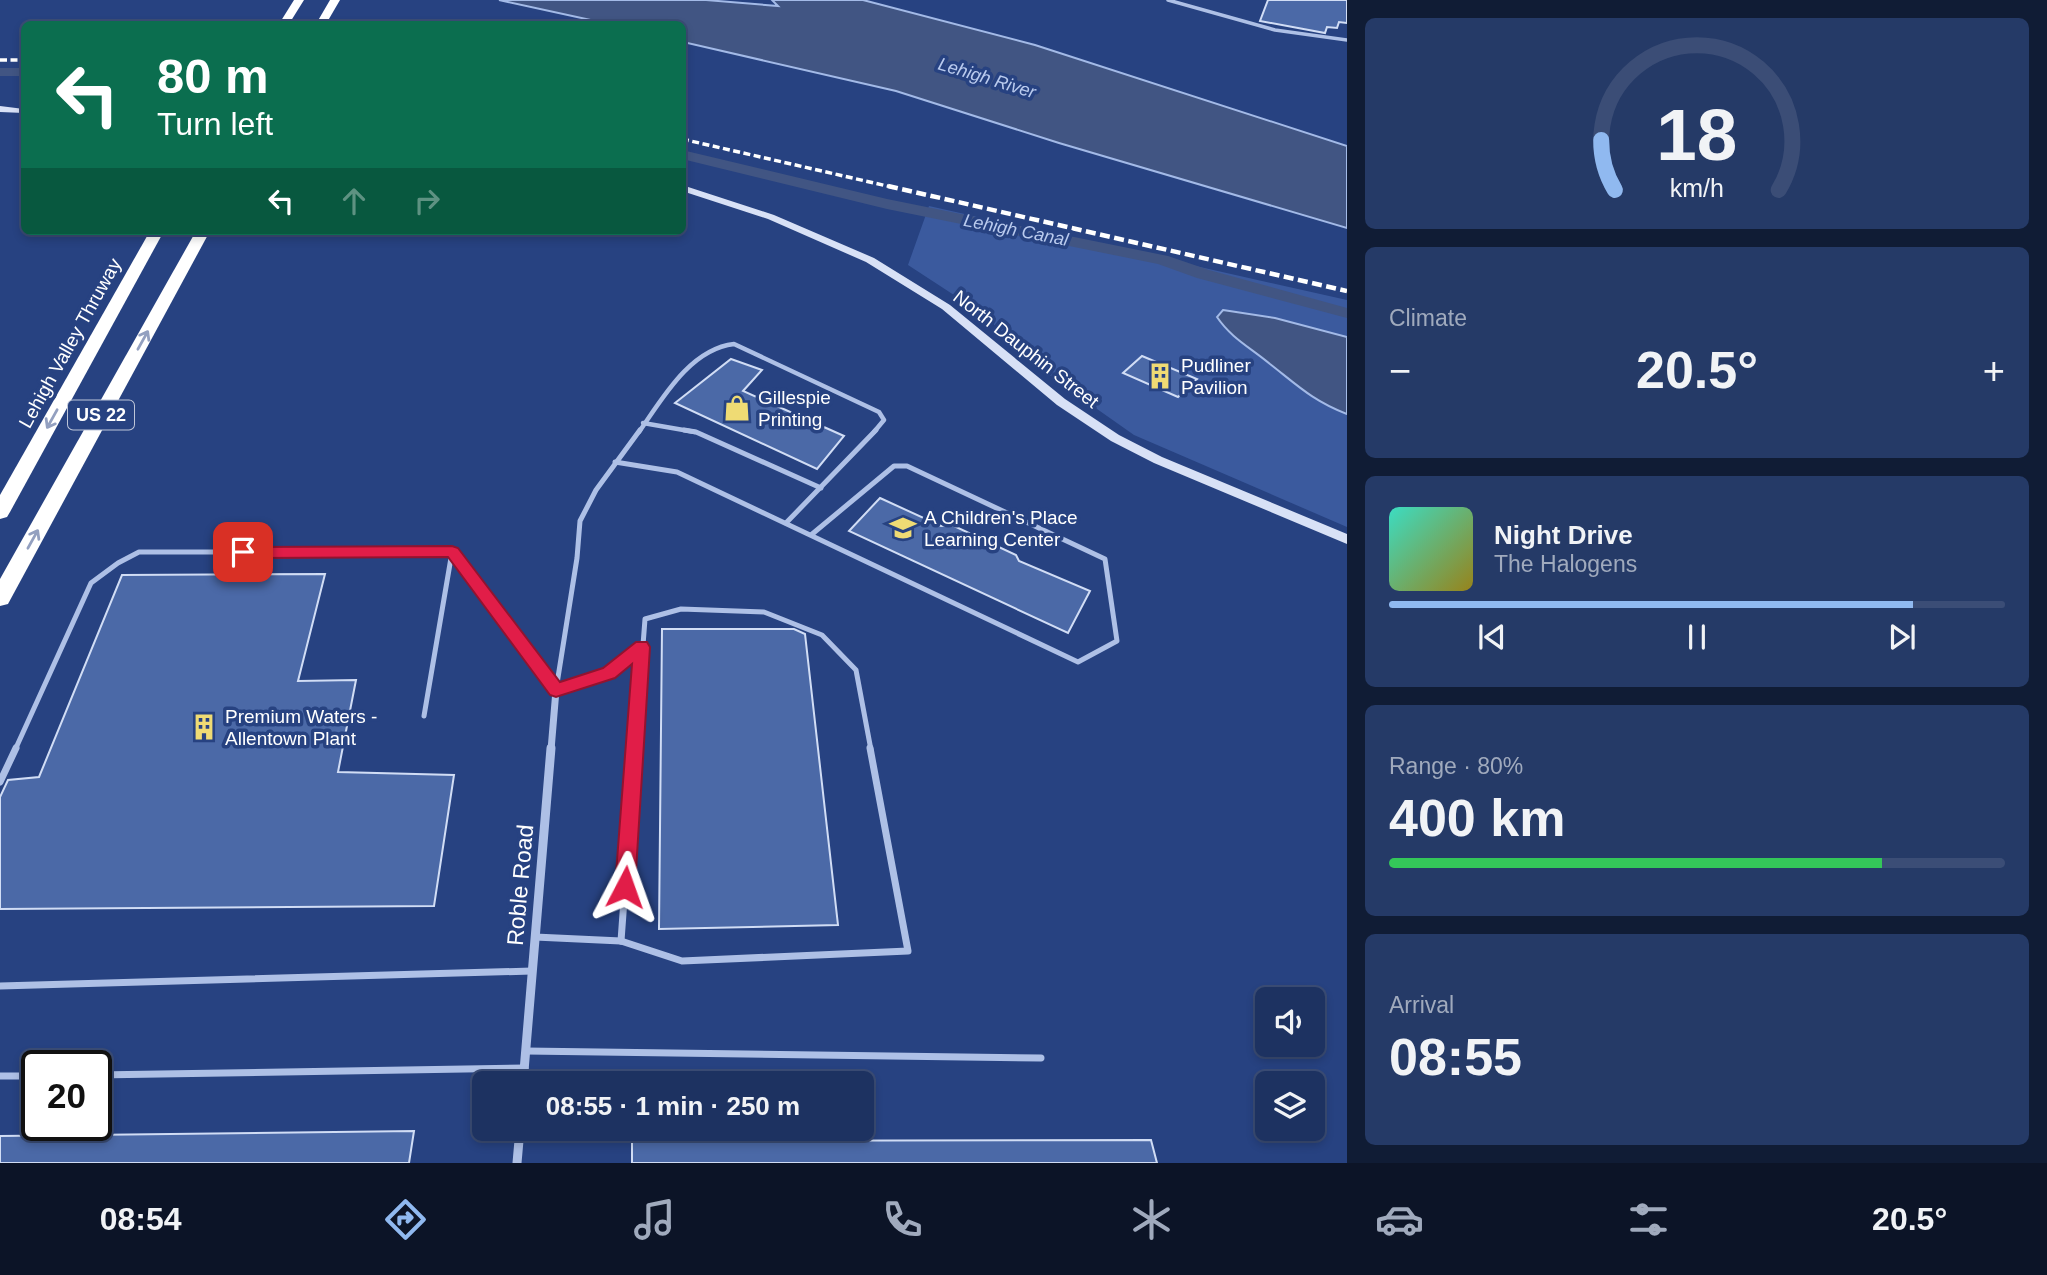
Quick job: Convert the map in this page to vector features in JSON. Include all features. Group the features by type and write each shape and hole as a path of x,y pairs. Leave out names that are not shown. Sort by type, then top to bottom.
{"highway":[{"path":"286,21 299,0"},
{"path":"323,21 335,0"},
{"name":"Lehigh Valley Thruway","path":"0,512 155,235"},
{"name":"US 22","path":"0,598 201,235"}],"street":[{"path":"0,109 21,111"},
{"name":"North Dauphin Street","path":"686,189 771,217 870,260 946,307 1061,402 1115,438 1158,460 1347,540"},
{"name":"Roble Road","path":"525,1071 556,690"},
{"path":"517,1163 519,1141"}],"lane":[{"path":"1168,0 1275,30 1347,40"},
{"path":"556,690 577,558 580,521 615,462 678,378 713,350 734,345 879,412 884,420 786,523"},
{"path":"643,423 696,432 821,488"},
{"path":"615,462 677,472 1078,662 1117,641 1105,559 907,467 894,466 811,535"},
{"path":"0,782 91,583 118,562 139,552 452,552"},
{"path":"452,552 556,690"},
{"path":"424,716 452,552"},
{"path":"536,937 621,941 682,961 908,951 856,670 822,635 764,612 681,609 645,619 621,941"},
{"path":"556,690 609,673 642,647"},
{"path":"0,986 532,971"},
{"path":"526,1051 1041,1058"},
{"path":"112,1075 525,1068"},
{"path":"0,1076 21,1076"}],"shaded area":[{"path":"929,206 1347,300 1347,527 1134,435 1053,378 980,312 908,265"}],"water":[{"name":"Lehigh River","path":"499,0 706,0 778,6 772,0 863,0 1035,45 1347,146 1347,228 1059,143 896,91 686,43 686,21 595,21"},
{"path":"1223,310 1275,318 1347,337 1347,414 1306,392 1235,337 1217,317"}],"building":[{"path":"1268,0 1347,0 1347,23 1339,22 1337,28 1327,27 1325,33 1260,21"},
{"name":"Pudliner Pavilion","path":"1142,356 1197,379 1178,397 1123,373"},
{"path":"731,359 762,370 743,391 844,436 817,469 675,403"},
{"path":"880,498 941,526 952,525 1016,555 1019,561 1090,591 1068,633 849,531"},
{"name":"Premium Waters - Allentown Plant","path":"325,574 298,681 356,680 338,772 454,775 434,906 0,909 0,797 8,780 39,777 122,575"},
{"path":"662,629 794,629 805,634 838,925 659,929"},
{"path":"414,1131 409,1163 0,1163 0,1136 21,1136 21,1141 112,1141 112,1135"},
{"path":"1151,1140 1157,1163 632,1163 632,1141"}],"waterway":[{"name":"Lehigh Canal","path":"0,72 21,72"},
{"name":"Lehigh Canal","path":"686,155 887,204 1162,260 1203,274 1347,313"}],"railway":[{"path":"0,60 21,60"},
{"path":"686,140 896,188"},
{"path":"888,186 1347,291"}],"place":[{"name":"Pudliner Pavilion","path":"1160,376"},
{"name":"Gillespie Printing","path":"737,408"},
{"name":"A Children's Place Learning Center","path":"903,528"},
{"name":"Premium Waters - Allentown Plant","path":"204,727"}],"route":[{"path":"243,552 452,552 556,690 609,673 642,647 625,887"}]}
